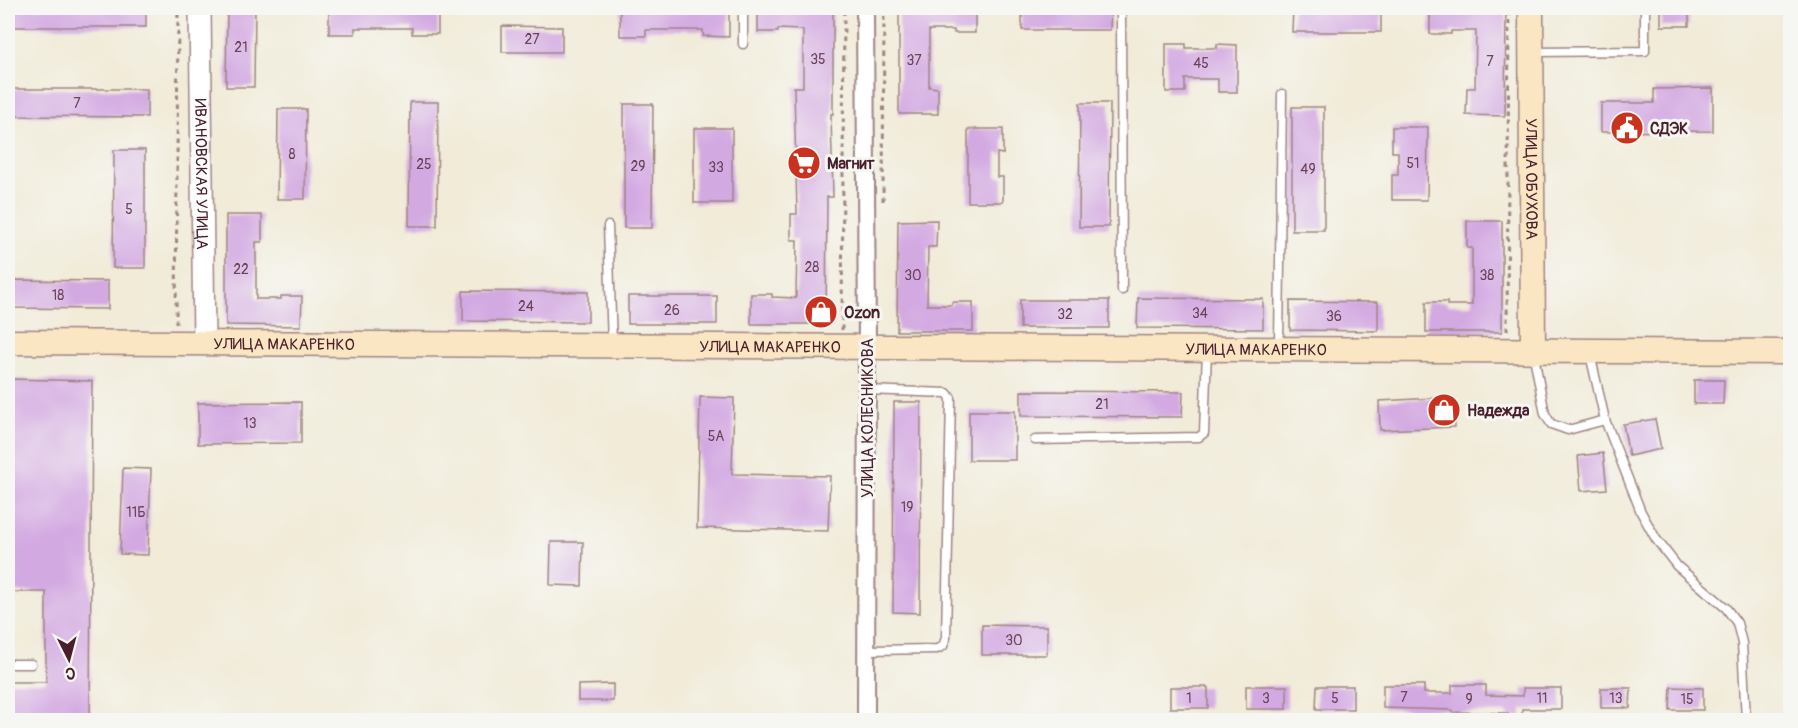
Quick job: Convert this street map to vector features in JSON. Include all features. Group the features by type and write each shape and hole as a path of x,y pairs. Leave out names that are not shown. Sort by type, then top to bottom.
{"main road":[{"name":"УЛИЦА ОБУХОВА","path":"1531,8 1533,351"},
{"name":"УЛИЦА МАКАРЕНКО","path":"8,342 1791,352"}],"street":[{"name":"ИВАНОВСКАЯ УЛИЦА","path":"200,8 204,343"},
{"name":"УЛИЦА КОЛЕСНИКОВА","path":"865,8 866,720"}],"lane":[{"path":"743,8 743,44"},
{"path":"1121,8 1122,290"},
{"path":"1531,52 1645,51 1645,8"},
{"path":"1279,349 1282,94"},
{"path":"608,226 612,345"},
{"path":"1035,440 1199,437 1204,434 1208,349"},
{"path":"1533,351 1545,414 1551,424 1568,430 1605,420"},
{"path":"1590,352 1605,420 1641,512 1656,539 1677,566 1726,608 1737,623 1742,643 1746,720"},
{"path":"866,650 937,649 943,646 946,638 951,398 947,393 867,390"},
{"path":"8,664 31,664"}],"path":[{"path":"176,343 178,8"},
{"path":"842,346 844,8"},
{"path":"883,206 884,8"},
{"path":"1507,351 1509,8"}],"building":[{"path":"8,8 146,8 146,27 8,27"},
{"path":"227,8 255,8 254,87 226,87"},
{"path":"329,8 438,8 438,34 412,34 412,28 355,28 355,34 329,34"},
{"path":"620,8 729,8 729,37 703,36 703,30 646,30 646,36 620,36"},
{"path":"758,8 833,8 833,114 831,114 833,197 827,197 826,324 751,324 751,294 772,294 772,297 796,298 797,240 791,240 791,214 797,214 794,87 803,87 803,30 778,29 778,32 758,32"},
{"path":"899,8 975,8 975,33 929,30 929,87 938,88 938,114 899,114"},
{"path":"1022,8 1111,8 1110,30 1022,30"},
{"path":"1293,8 1381,8 1381,32 1292,32"},
{"path":"1430,8 1506,8 1505,116 1466,115 1467,88 1475,88 1476,31 1430,34"},
{"path":"1661,8 1689,8 1689,26 1661,26"},
{"path":"502,26 562,27 562,52 502,52"},
{"path":"1166,44 1186,44 1186,48 1217,48 1217,44 1237,45 1237,92 1218,92 1218,79 1185,79 1185,92 1166,92"},
{"path":"1713,88 1713,131 1601,132 1601,103 1654,103 1654,89"},
{"path":"8,89 147,89 147,117 8,116"},
{"path":"410,102 438,102 437,226 409,226"},
{"path":"1080,103 1110,103 1109,227 1079,227"},
{"path":"624,104 653,104 652,228 624,228"},
{"path":"1292,107 1324,107 1324,230 1292,230"},
{"path":"278,109 306,109 305,199 277,199"},
{"path":"1392,127 1428,127 1427,200 1392,200 1392,175 1398,175 1398,152 1392,152"},
{"path":"694,128 732,128 732,203 694,203"},
{"path":"968,129 1003,129 1003,154 997,153 997,177 1003,177 1003,202 968,202"},
{"path":"114,150 145,150 145,268 113,268"},
{"path":"226,215 262,215 262,242 256,242 256,299 302,296 301,326 226,325"},
{"path":"937,220 936,247 928,247 927,305 973,302 973,331 897,331 898,221"},
{"path":"1467,221 1502,221 1502,332 1426,332 1426,302 1472,305 1472,248 1467,248"},
{"path":"8,280 108,281 108,309 8,308"},
{"path":"463,291 588,292 588,322 463,321"},
{"path":"628,296 717,296 717,324 628,324"},
{"path":"1138,298 1263,299 1263,329 1137,328"},
{"path":"1020,300 1109,300 1109,328 1020,328"},
{"path":"1290,301 1378,302 1378,331 1290,330"},
{"path":"10,379 92,381 90,720 8,720 8,682 46,682 46,592 10,592"},
{"path":"1694,380 1724,380 1723,404 1694,404"},
{"path":"1021,391 1183,392 1182,417 1021,416"},
{"path":"700,397 734,398 732,474 830,476 828,531 697,528"},
{"path":"1453,397 1455,427 1380,430 1379,401"},
{"path":"301,402 301,443 198,444 198,403"},
{"path":"894,402 921,402 920,613 893,612"},
{"path":"969,411 1015,411 1015,460 969,460"},
{"path":"1655,419 1661,449 1629,456 1623,424"},
{"path":"1603,453 1607,489 1581,491 1578,456"},
{"path":"123,468 151,469 148,555 120,554"},
{"path":"551,542 583,542 582,586 550,585"},
{"path":"982,625 1047,626 1047,655 982,655"},
{"path":"613,684 613,701 578,701 578,685"},
{"path":"1383,685 1424,685 1424,693 1452,693 1452,685 1486,685 1486,695 1523,696 1523,688 1561,688 1561,709 1522,709 1522,717 1508,717 1508,713 1383,708"},
{"path":"1246,686 1287,686 1287,709 1246,709"},
{"path":"1317,686 1353,686 1353,709 1316,709"},
{"path":"1170,687 1208,687 1208,708 1170,708"},
{"path":"1671,687 1703,688 1703,710 1670,710"},
{"path":"1601,688 1631,688 1630,708 1601,708"}],"place":[{"name":"СДЭК","path":"1627,128"},
{"name":"Магнит","path":"804,163"},
{"name":"Ozon","path":"821,312"},
{"name":"Надежда","path":"1444,410"}]}
